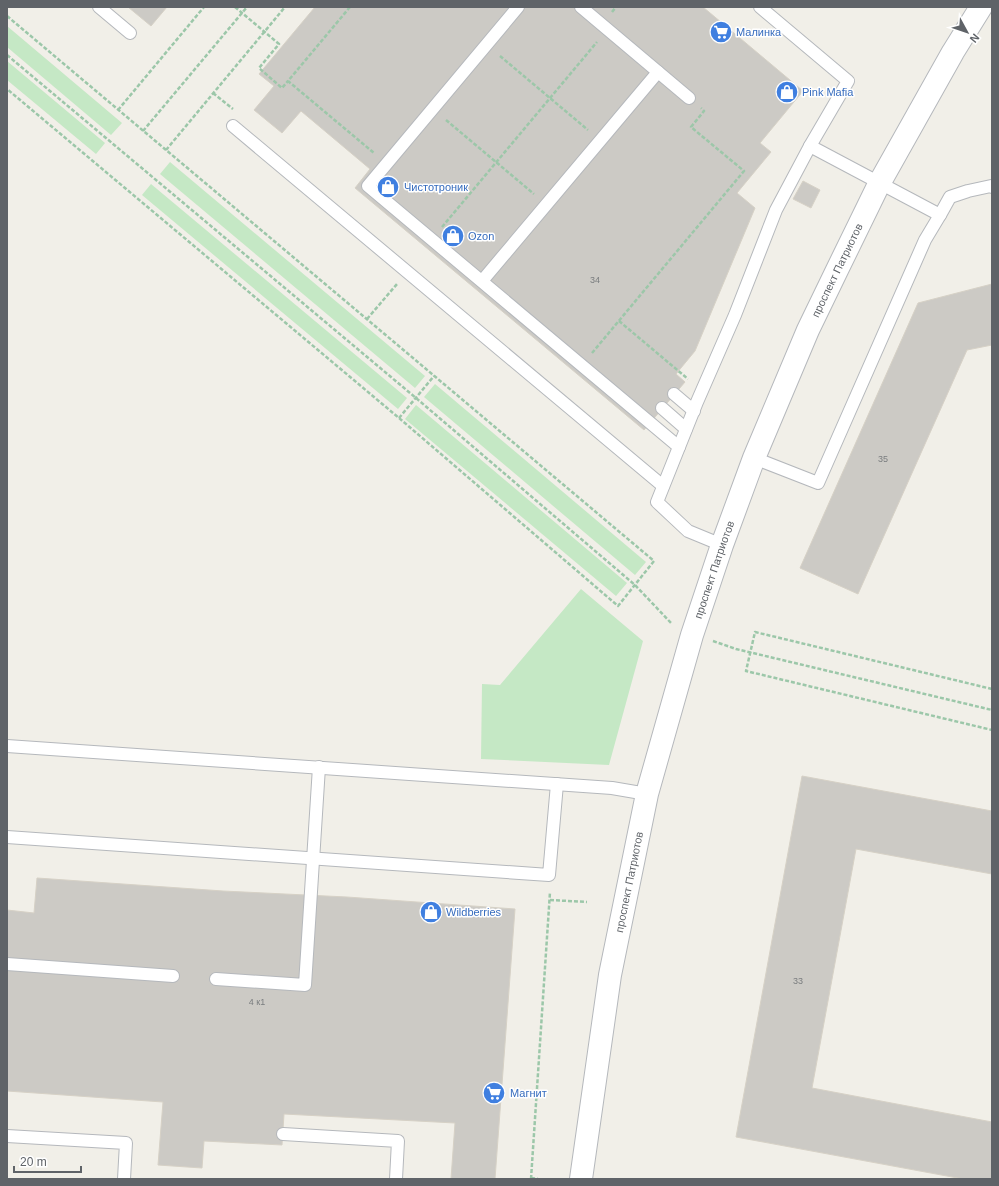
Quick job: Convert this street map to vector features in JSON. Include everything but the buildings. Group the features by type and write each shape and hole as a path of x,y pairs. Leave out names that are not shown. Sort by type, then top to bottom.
{"street":[{"name":"проспект Патриотов","path":"581,1179 610,975 647,794 692,635 722,545 754,458 808,330 880,182 953,52 981,7"}],"lane":[{"path":"99,7 130,33"},
{"path":"518,7 368,186 679,447"},
{"path":"580,7 689,98"},
{"path":"722,545 688,531 657,502 686,429 735,315 776,210 810,146 848,81 760,7"},
{"path":"482,281 658,72"},
{"path":"233,126 663,486"},
{"path":"810,146 940,214"},
{"path":"754,458 818,483 925,240 940,214 950,197 968,191 992,187"},
{"path":"674,394 694,411"},
{"path":"662,408 686,429"},
{"path":"7,746 612,788 647,794"},
{"path":"216,979 305,985 319,767"},
{"path":"7,837 549,875 557,784"},
{"path":"7,964 173,976"},
{"path":"283,1134 398,1141 396,1179"},
{"path":"7,1136 126,1143 124,1179"}],"path":[{"path":"118,110 204,7"},
{"path":"235,7 279,44 259,68 282,88 350,7"},
{"path":"143,131 247,7"},
{"path":"166,150 285,7"},
{"path":"7,16 654,561 618,606 399,418 7,89"},
{"path":"432,239 608,30"},
{"path":"487,45 600,140"},
{"path":"7,55 416,398 635,585 673,626"},
{"path":"288,81 387,164"},
{"path":"582,365 744,171 691,127 704,111 689,98"},
{"path":"433,109 547,204"},
{"path":"367,319 407,272"},
{"path":"619,321 679,371"},
{"path":"399,418 434,376"},
{"path":"992,689 755,632 746,671 992,730"},
{"path":"713,641 736,649 992,710"},
{"path":"538,1179 531,1178 550,900 549,875"},
{"path":"550,900 587,902"}],"green space":[{"path":"7,26 122,123 111,135 7,47"},
{"path":"7,61 105,143 96,154 7,80"},
{"path":"170,162 425,376 415,388 160,174"},
{"path":"151,184 407,398 398,409 142,195"},
{"path":"435,384 646,562 635,575 424,397"},
{"path":"416,405 627,583 616,596 405,419"},
{"path":"581,589 643,641 609,765 481,759 482,684 500,685"}],"place":[{"name":"Малинка","path":"721,32"},
{"name":"Pink Mafia","path":"787,92"},
{"name":"Чистотроник","path":"388,187"},
{"name":"Ozon","path":"453,236"},
{"name":"Wildberries","path":"431,912"},
{"name":"Магнит","path":"494,1093"}]}
